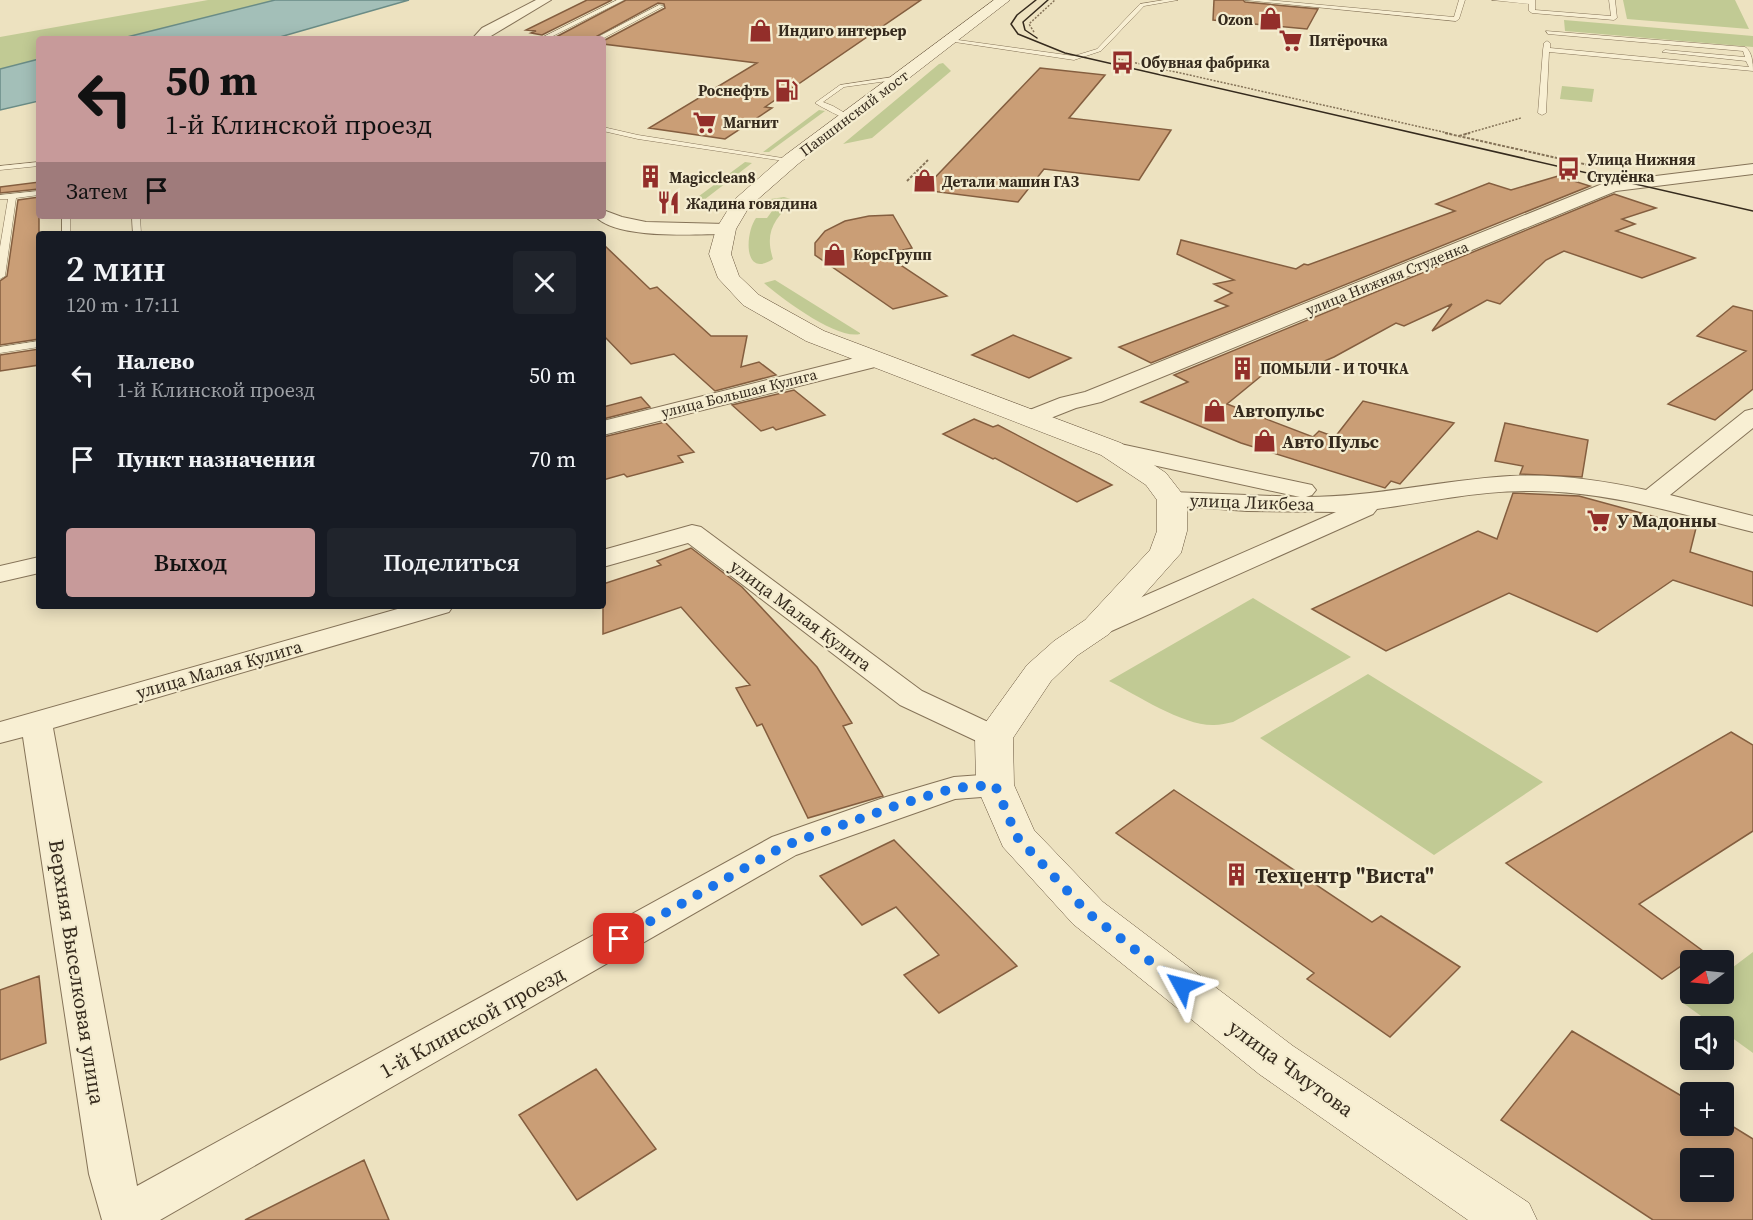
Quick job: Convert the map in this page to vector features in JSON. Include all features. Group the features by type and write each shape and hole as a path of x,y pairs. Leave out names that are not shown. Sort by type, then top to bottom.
{"main road":[{"name":"Павшинский мост","path":"759,187 791,160 1003,0"},
{"name":"улица Ликбеза","path":"759,187 741,204 726,229 720,254 729,278 751,300 815,336 1111,449 1156,478 1172,500"},
{"path":"994,737 1039,673 1066,648 1097,627 1165,553 1172,531 1172,500"},
{"name":"улица Чмутова","path":"994,737 995,785 1017,837 1088,913 1276,1060 1511,1220"}],"street":[{"path":"482,36 545,0"},
{"name":"улица Нижняя Cтуденкa","path":"1030,418 1068,403 1093,397 1613,186 1753,169"},
{"path":"606,216 626,224 648,227 726,229"},
{"name":"улица Большая Кулига","path":"606,427 875,360"},
{"path":"1651,498 1753,416"},
{"path":"1111,449 1274,485 1351,498 1383,500"},
{"name":"улица Ликбеза","path":"1172,500 1310,504 1383,500 1458,489 1530,483 1581,487 1651,498 1753,524"},
{"path":"1097,627 1383,500"},
{"name":"улица Малая Кулига","path":"606,558 692,533 911,698 994,737"},
{"path":"0,574 36,566"},
{"name":"улица Малая Кулига","path":"0,733 429,609"},
{"name":"Верхняя Выселковая улица","path":"36,722 111,1174 124,1219"},
{"name":"1-й Клинской проезд","path":"124,1219 784,846 898,805 954,788 995,785"}],"lane":[{"path":"548,36 621,0"},
{"path":"951,40 1074,58 1099,50 1143,5 1175,0"},
{"path":"1248,0 1456,19 1462,0"},
{"path":"1496,0 1532,2 1532,11 1614,18 1612,0"},
{"path":"603,36 661,6"},
{"path":"1542,112 1549,13"},
{"path":"1546,50 1753,69 1745,49 1548,26"},
{"path":"1547,41 1559,42"},
{"path":"1654,51 1749,59"},
{"path":"847,118 831,107 818,104 842,86 900,78"},
{"path":"606,130 638,137 791,160"},
{"path":"0,168 36,164"},
{"path":"0,197 36,193"},
{"path":"0,276 12,196"},
{"path":"0,350 36,344"}],"path":[{"path":"1055,0 1033,18 1029,24 1030,27 1038,35 1092,53 1653,180"},
{"path":"1458,136 1542,112"},
{"path":"907,181 928,160"}],"green space":[{"path":"208,0 275,0 131,36 36,36 36,60 0,69 0,37"},
{"path":"1623,0 1735,0 1749,29 1627,19"},
{"path":"1564,20 1753,36 1753,47 1565,31"},
{"path":"943,63 951,71 872,138 843,144 939,64"},
{"path":"1562,86 1594,89 1592,102 1560,99"},
{"path":"819,110 825,111 769,152 763,152"},
{"path":"745,162 752,163 700,203 687,205"},
{"path":"784,197 794,200 781,213 773,226 770,241 773,259 763,264 756,263 749,252 752,225 756,218 767,218 775,207 763,205 771,199"},
{"path":"775,280 860,334 838,331 810,316 764,283"},
{"path":"1253,598 1351,657 1233,722 1216,725 1188,721 1109,681"},
{"path":"1368,674 1543,782 1434,855 1260,738"},
{"path":"1753,952 1753,1053 1734,1039 1734,1016 1701,1016 1684,1004 1734,1004 1734,966"}],"water":[{"path":"275,0 409,0 283,36 131,36"},
{"path":"36,60 36,102 0,110 0,69"}],"building":[{"path":"587,0 612,0 542,35 531,33 536,31 526,30"},
{"path":"626,0 921,0 765,107 772,108 725,139 649,128 757,63 606,44 606,39 665,8 664,4 658,3 598,36 558,36"},
{"path":"1214,0 1243,0 1318,9 1307,29 1213,20"},
{"path":"1040,68 1105,75 1069,118 1171,130 1139,180 1044,169 1018,202 923,190"},
{"path":"1558,176 1590,186 1151,363 1119,347 1228,306 1215,301 1232,293 1214,284 1234,280 1177,254 1181,240 1296,269 1304,264 1308,265 1455,211 1436,204 1489,183 1511,190"},
{"path":"36,182 36,189 0,193 0,187"},
{"path":"1614,194 1656,208 1622,219 1635,224 1616,231 1695,258 1642,278 1564,251 1546,260 1500,304 1487,300 1432,331 1452,304 1404,326 1396,323 1334,357 1299,372 1277,363 1227,404 1313,437 1319,431 1335,437 1363,401 1454,423 1400,484 1391,481 1385,488 1241,443 1141,402 1188,382 1174,375"},
{"path":"36,197 36,219 39,219 39,231 36,231 36,339 0,345 0,281 7,276 18,200"},
{"path":"893,215 912,248 884,254 947,296 893,309 815,255 815,243 825,231 845,221 869,216"},
{"path":"606,247 650,289 657,287 711,336 747,336 741,367 759,362 776,375 715,391 674,354 631,364 606,338"},
{"path":"1733,306 1753,311 1753,389 1715,420 1668,404 1746,351 1697,336"},
{"path":"1013,335 1071,358 1029,378 972,355"},
{"path":"36,349 36,365 0,371 0,355"},
{"path":"794,390 825,415 776,430 773,427 761,431 732,405"},
{"path":"641,397 650,407 606,418 606,406"},
{"path":"974,419 993,427 998,425 1112,485 1077,502 995,458 943,434"},
{"path":"665,422 694,452 678,456 683,462 627,477 624,474 606,479 606,436"},
{"path":"1505,423 1588,440 1582,477 1520,474 1523,466 1495,461"},
{"path":"1513,493 1579,496 1696,528 1690,552 1753,572 1753,606 1673,580 1597,632 1509,593 1386,651 1312,609 1478,531 1497,539"},
{"path":"691,548 742,587 817,667 852,723 843,726 883,796 808,818 762,724 757,726 736,688 750,685 681,607 603,634 606,583 661,565 657,561"},
{"path":"1731,732 1753,745 1753,831 1639,904 1702,950 1680,950 1680,967 1662,979 1506,863"},
{"name":"Техцентр \"Виста\"","path":"1174,790 1372,922 1381,916 1460,967 1390,1037 1307,979 1314,973 1116,833"},
{"path":"894,840 1017,966 939,1013 904,975 939,955 896,907 862,925 820,876"},
{"path":"39,976 46,1043 0,1060 0,990"},
{"path":"1572,1031 1680,1095 1680,1136 1734,1136 1734,1127 1753,1139 1753,1220 1653,1220 1501,1120"},
{"path":"596,1069 656,1149 577,1200 519,1115"},
{"path":"364,1160 389,1220 245,1220"}],"tram line":[{"path":"1036,0 1017,15 1011,24 1018,34 1065,53 1753,211"},
{"path":"1037,38 1025,30 1023,22 1048,0"}],"place":[{"name":"Ozon","path":"1271,19"},
{"name":"Индиго интерьер","path":"760,30"},
{"name":"Пятёрочка","path":"1291,40"},
{"name":"Обувная фабрика","path":"1123,62"},
{"name":"Роснефть","path":"787,90"},
{"name":"Магнит","path":"705,122"},
{"name":"Улица Нижняя Студёнка","path":"1569,168"},
{"name":"Magicclean8","path":"651,177"},
{"name":"Детали машин ГАЗ","path":"924,181"},
{"name":"Жадина говядина","path":"668,203"},
{"name":"КорсГрупп","path":"835,254"},
{"name":"ПОМЫЛИ - И ТОЧКА","path":"1242,368"},
{"name":"Автопульс","path":"1215,410"},
{"name":"Авто Пульс","path":"1264,441"},
{"name":"У Мадонны","path":"1599,520"},
{"name":"Техцентр \"Виста\"","path":"1237,875"}],"route":[{"path":"619,939 784,846 898,805 954,788 995,785 1017,837 1088,913 1182,986"}]}
